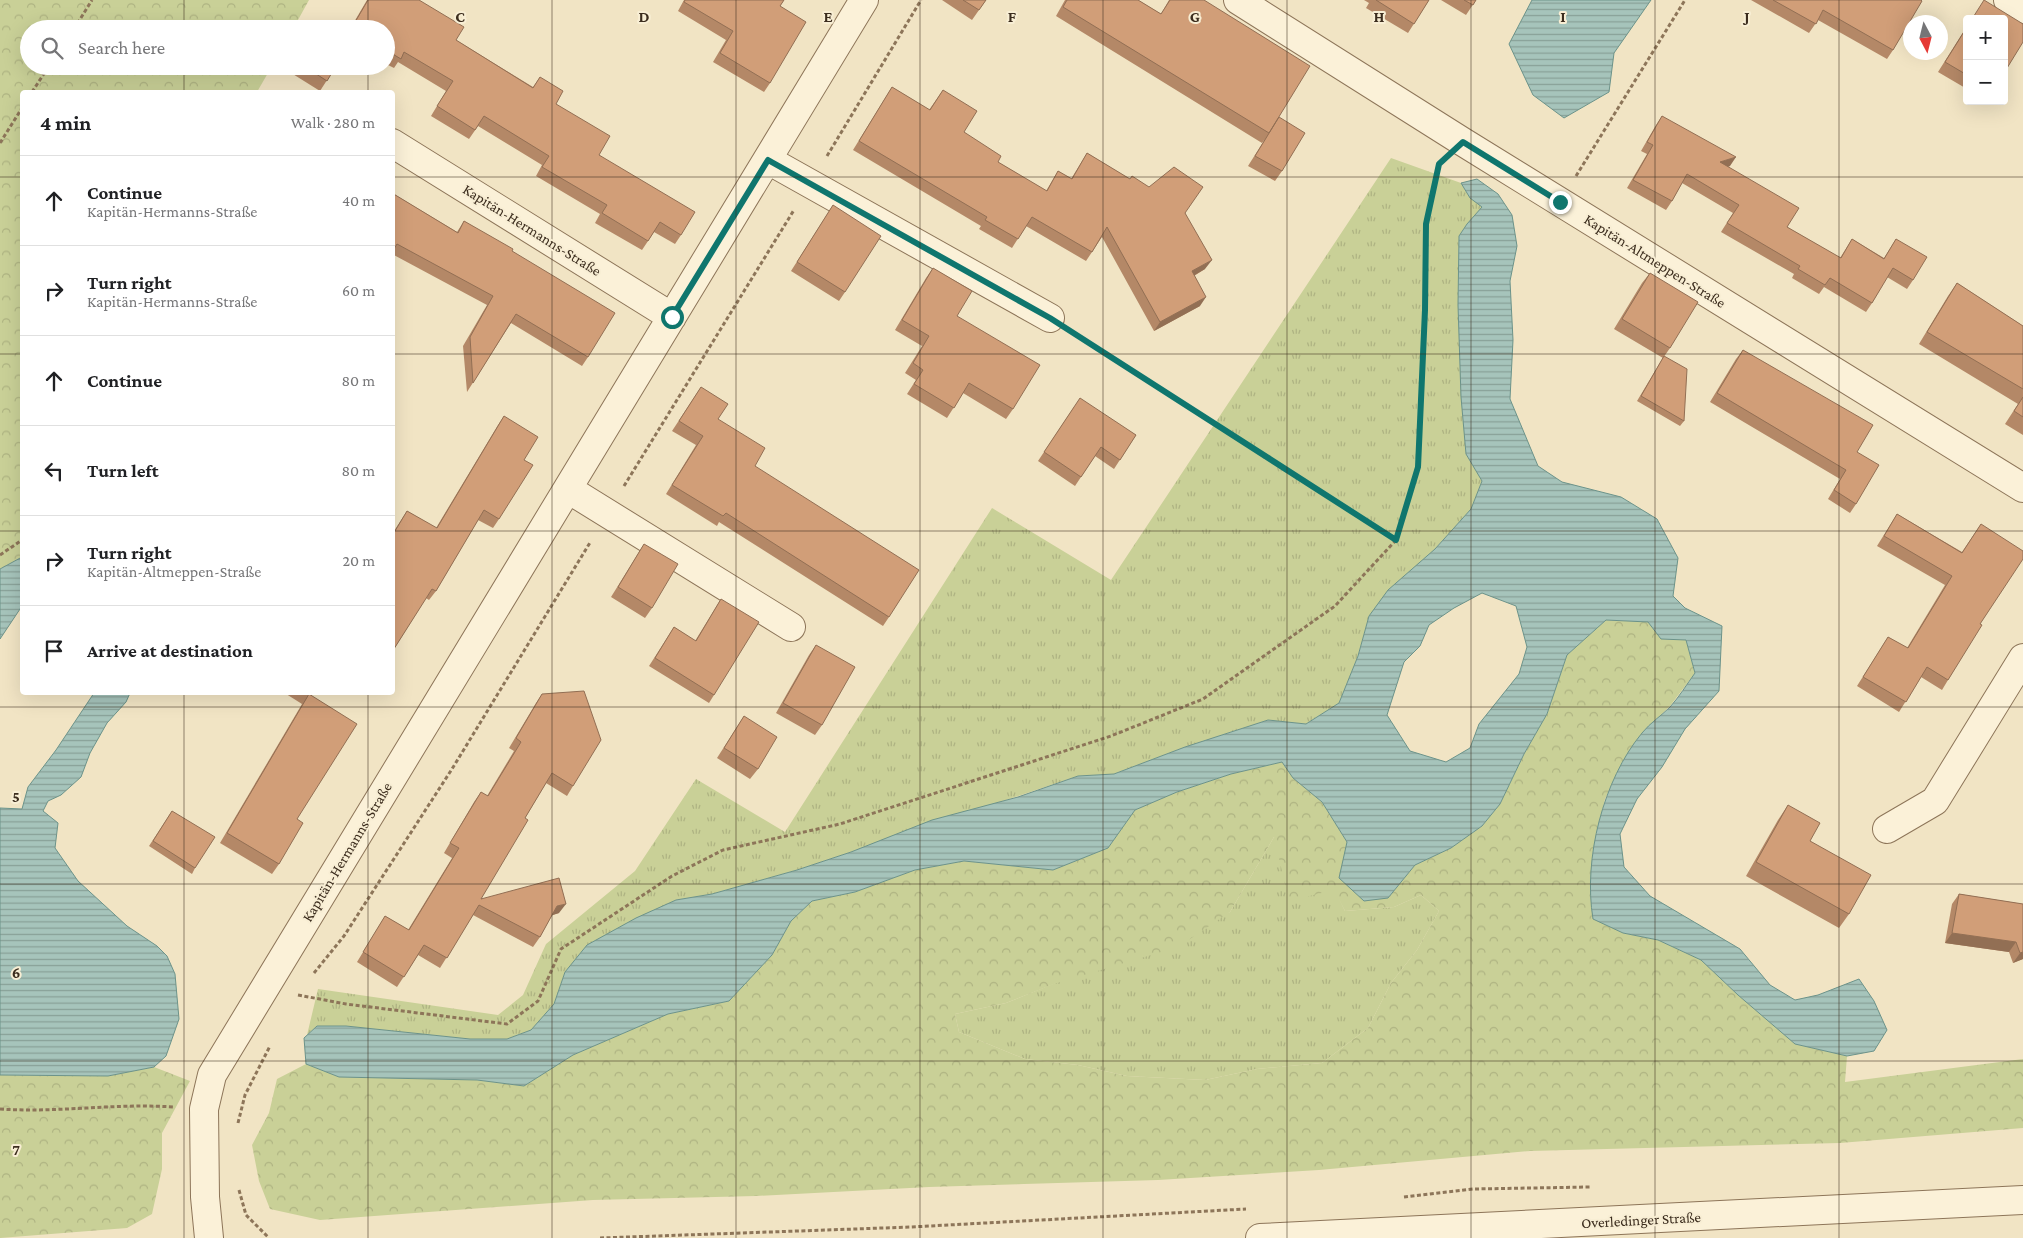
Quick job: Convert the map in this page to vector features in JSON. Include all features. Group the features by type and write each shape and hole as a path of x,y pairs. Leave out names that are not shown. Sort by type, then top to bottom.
{"street":[{"name":"Kapitän-Hermanns-Straße","path":"209,1238 205,1196 204,1109 212,1075 864,0"},
{"name":"Kapitän-Altmeppen-Straße","path":"1238,0 1463,142 2023,488"},
{"path":"2008,0 2023,9"},
{"name":"Kapitän-Hermanns-Straße","path":"395,145 672,317"},
{"path":"768,160 1050,318"},
{"path":"568,489 791,627"},
{"path":"1887,829 1935,801 2023,658"},
{"name":"Overledinger Straße","path":"1260,1238 2023,1200"}],"path":[{"path":"80,20 92,0"},
{"path":"308,980 344,936 452,770 921,0"},
{"path":"1560,202 1685,0"},
{"path":"33,90 43,75"},
{"path":"0,143 20,111"},
{"path":"302,987 296,994 346,1004 507,1024 538,1002 561,949 672,876 723,850 840,824 1112,736 1203,699 1335,606 1396,540 1418,467 1425,310 1426,224 1439,164 1463,142"},
{"path":"1050,318 1396,540"},
{"path":"0,555 20,541"},
{"path":"236,1128 245,1095 270,1045"},
{"path":"0,1109 30,1111 85,1107 167,1106 204,1109"},
{"path":"236,1183 246,1215 268,1238"}],"green space":[{"path":"0,0 309,0 298,20 20,20 20,75 267,75 258,90 20,90 20,558 0,569"},
{"path":"1391,158 1461,183 1470,198 1483,207 1459,236 1458,305 1466,454 1482,481 1471,509 1435,549 1369,616 1358,656 1339,703 1306,724 1268,720 1185,747 1114,774 1078,776 797,870 712,894 676,900 565,972 554,1004 531,1030 507,1039 470,1039 346,1026 317,1026 307,1035 318,989 498,1015 523,995 546,944 635,871 696,779 785,832 992,508 1111,580"},
{"path":"1606,620 1648,622 1661,639 1686,640 1695,673 1670,706 1642,733 1623,762 1605,799 1592,856 1623,933 1658,940 1701,960 1795,1044 1847,1056 1845,1082 2023,1059 2023,1128 1840,1143 1530,1151 1319,1170 1158,1180 929,1187 756,1196 593,1200 320,1220 270,1209 259,1181 252,1145 269,1113 277,1079 306,1064 339,1077 477,1080 524,1086 573,1055 668,1014 729,1001 772,955 791,921 812,901 855,892 915,870 964,861 1053,870 1108,848 1135,810 1177,792 1231,774 1282,762 1293,778 1322,802 1347,842 1388,898 1415,865 1451,848 1482,826 1500,804 1524,754 1547,714 1567,655","holes":["1274,837 1289,901 1334,890 1345,911 1394,907 1421,895 1439,911 1417,950 1391,983 1368,1028 1322,1063 1257,1069 1205,1080 1127,1076 1078,1065 1025,1059 959,1032 955,1014 1006,1003 1054,984 1178,947 1230,912"]},
{"path":"1274,837 1335,890 1345,911 1394,907 1421,895 1439,911 1417,950 1391,983 1368,1028 1322,1063 1257,1069 1205,1080 1127,1076 1078,1065 1025,1059 959,1032 955,1014 1006,1003 1230,912"},
{"path":"154,1067 190,1081 162,1133 162,1169 152,1214 127,1228 0,1238 0,1075 108,1076"}],"water":[{"path":"1532,0 1651,0 1614,53 1609,92 1564,118 1533,95 1509,44"},
{"path":"1477,179 1498,194 1512,215 1517,246 1510,281 1513,340 1510,399 1538,466 1562,482 1621,497 1657,519 1678,558 1673,596 1685,608 1722,626 1719,691 1685,729 1662,767 1637,799 1620,834 1624,867 1650,896 1740,949 1770,985 1795,1000 1818,995 1859,979 1874,1001 1887,1030 1874,1051 1847,1056 1795,1044 1701,960 1658,940 1623,933 1593,919 1591,871 1594,846 1599,821 1616,773 1628,752 1645,729 1667,710 1695,673 1686,640 1661,639 1648,622 1606,620 1567,655 1547,714 1524,754 1500,804 1482,826 1451,848 1415,865 1388,898 1364,901 1339,878 1347,842 1322,802 1293,778 1282,762 1231,774 1177,792 1135,810 1108,848 1053,870 964,861 915,870 855,892 812,901 791,921 772,955 729,1001 668,1014 573,1055 524,1086 477,1080 339,1077 306,1064 304,1038 317,1026 346,1026 470,1039 507,1039 531,1030 554,1004 565,972 587,945 636,918 676,900 712,894 797,870 851,852 932,820 1018,797 1078,776 1114,774 1185,747 1268,720 1306,724 1339,703 1358,656 1369,616 1388,590 1435,549 1471,509 1482,481 1466,454 1461,397 1458,305 1459,236 1482,207 1470,198 1461,183","holes":["1482,593 1516,606 1527,647 1519,674 1479,724 1470,748 1446,762 1410,751 1387,715 1404,662 1420,646 1429,625 1454,608"]},
{"path":"20,558 20,609 0,639 0,569"},
{"path":"93,695 129,695 126,702 107,723 90,753 81,777 61,795 48,801 43,811 58,823 55,848 78,881 127,926 157,946 167,956 175,974 179,1019 166,1056 154,1067 108,1076 0,1075 0,808 22,809 28,787 56,750"}],"building":[{"path":"368,0 419,0 464,27 456,40 533,88 540,77 563,91 556,104 610,136 599,155 695,212 681,235 660,222 648,241 602,213 607,205 542,167 549,156 484,116 475,130 437,106 453,81 404,52 401,59 395,55 395,20 356,20"},
{"path":"685,0 784,0 780,6 806,22 770,83 720,53 733,31 684,2"},
{"path":"963,0 986,0 979,10"},
{"path":"1067,0 1138,0 1161,14 1170,0 1204,0 1310,66 1269,133 1063,7"},
{"path":"1376,0 1429,0 1414,24"},
{"path":"1464,0 1476,0 1473,5"},
{"path":"1773,0 1922,1 1914,15 1903,15 1903,33 1893,50 1823,10 1816,24"},
{"path":"1984,0 2023,24 2023,42 2008,66 2008,15 1975,15"},
{"path":"1963,33 1963,73 1945,62"},
{"path":"318,75 331,75 327,81"},
{"path":"892,87 930,110 943,90 977,111 964,132 1001,156 998,162 1047,191 1058,171 1072,179 1087,153 1130,179 1132,176 1149,187 1174,167 1203,187 1185,213 1212,260 1192,271 1206,297 1160,322 1107,227 1092,252 1032,217 1018,239 985,220 987,217 859,141"},
{"path":"1662,116 1736,157 1720,162 1799,208 1787,227 1841,258 1852,239 1884,259 1896,239 1927,257 1913,280 1893,268 1872,303 1830,278 1825,285 1798,269 1800,266 1727,223 1739,205 1687,174 1672,201 1633,180 1653,145 1647,142"},
{"path":"1279,117 1305,133 1282,171 1255,156"},
{"path":"395,195 458,233 464,221 513,249 512,251 615,313 588,357 516,314 473,383 470,337 493,296 397,244 395,247"},
{"path":"833,205 881,236 845,292 797,262"},
{"path":"933,268 972,291 957,316 1040,365 1013,409 969,383 954,408 914,384 923,370 913,363 929,336 902,320"},
{"path":"1650,273 1698,302 1670,348 1622,319"},
{"path":"1957,283 2023,326 2023,389 1927,332"},
{"path":"1743,350 1873,425 1857,452 1879,465 1856,504 1834,490 1846,470 1717,393"},
{"path":"1664,356 1687,369 1684,421 1641,396"},
{"path":"701,387 728,404 718,419 765,448 755,466 919,570 889,617 726,513 723,516 672,485 703,436 679,421"},
{"path":"2023,397 2023,417 2014,411"},
{"path":"1080,398 1136,435 1120,460 1101,447 1081,477 1044,452"},
{"path":"504,416 538,437 524,460 533,465 499,519 484,510 436,591 432,589 395,647 395,531 407,511 437,528"},
{"path":"1897,514 1962,553 1981,524 2023,551 2023,559 1980,624 1982,625 1948,680 1927,667 1906,702 1863,677 1888,637 1908,648 1952,576 1884,536"},
{"path":"644,544 678,564 652,608 618,587"},
{"path":"721,599 759,622 714,695 655,658 674,627 696,641"},
{"path":"816,645 855,667 822,725 783,703"},
{"path":"584,691 601,740 573,786 552,773 525,818 528,820 481,899 559,878 566,904 557,906 540,937 479,905 447,958 424,945 404,977 363,952 385,916 409,930 459,848 450,843 481,792 488,796 521,742 516,738 542,694"},
{"path":"308,695 357,724 297,819 303,823 279,864 227,833"},
{"path":"744,716 777,737 758,769 724,748"},
{"path":"1788,805 1820,823 1810,841 1871,875 1849,914 1756,862"},
{"path":"172,811 215,837 195,868 153,841"},
{"path":"1959,894 2023,904 2023,952 2020,953 2016,942 1952,933"}],"route":[{"path":"672,317 768,160 1050,318 1396,540 1418,467 1425,310 1426,224 1439,164 1463,142 1560,202"}]}
